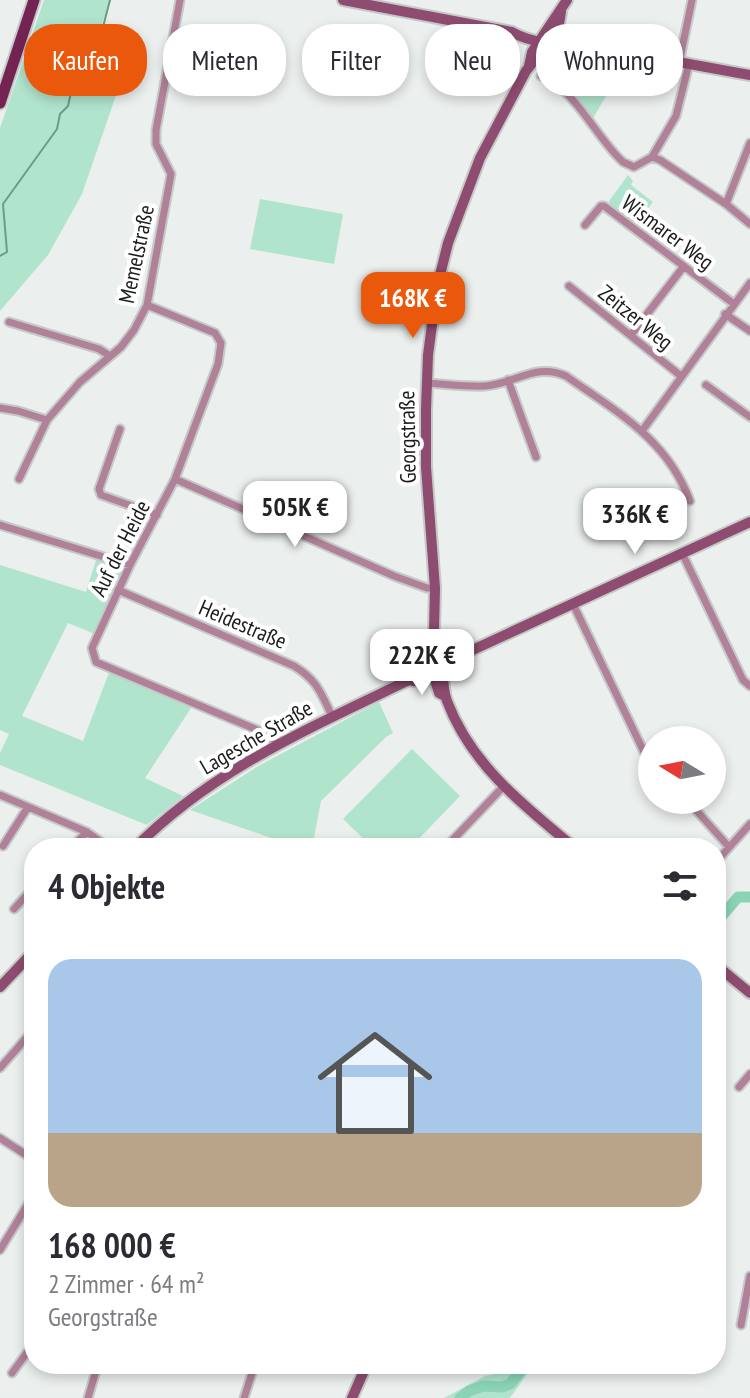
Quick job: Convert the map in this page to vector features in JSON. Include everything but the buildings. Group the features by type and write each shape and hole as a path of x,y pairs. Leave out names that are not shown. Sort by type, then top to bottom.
{"main road":[{"path":"0,103 34,0"}],"street":[{"name":"Memelstraße","path":"19,479 47,420 80,382 129,337 147,305 171,174 156,144 156,130 180,0"},
{"path":"343,0 512,32 520,37 536,38"},
{"name":"Georgstraße","path":"555,24 567,0"},
{"path":"567,96 623,162 634,167 652,157 676,116 692,0"},
{"name":"Georgstraße","path":"437,667 432,645 436,636 435,588 426,467 426,383 431,327 448,243 480,158 536,56"},
{"path":"684,64 750,75"},
{"path":"726,204 750,143"},
{"path":"652,157 726,204 750,224"},
{"name":"Wismarer Weg","path":"585,225 604,206 734,304"},
{"path":"631,335 684,266"},
{"path":"642,431 750,283"},
{"name":"Zeitzer Weg","path":"569,286 681,376"},
{"name":"Auf der Heide","path":"147,305 215,333 221,343 218,364 175,479 130,565 92,648 96,662 267,734 278,743"},
{"path":"725,314 750,331"},
{"path":"9,322 99,349 110,356"},
{"path":"426,383 487,386 539,370 554,370 642,431 674,465 690,501"},
{"path":"508,380 536,457"},
{"path":"706,385 750,417"},
{"path":"726,399 731,391"},
{"path":"0,408 47,420"},
{"path":"120,429 99,489 101,495 157,515"},
{"path":"175,479 394,576 435,588"},
{"name":"Lagesche Straße","path":"147,838 197,795 278,743 750,522"},
{"path":"0,525 130,565"},
{"path":"682,553 743,680 750,686"},
{"name":"Heidestraße","path":"118,590 294,666 310,676 332,716"},
{"path":"573,604 638,739"},
{"path":"437,667 439,693 445,696 461,730 488,770 503,787 563,838"},
{"path":"455,838 503,787"},
{"path":"0,795 96,838"},
{"path":"3,846 28,807"},
{"path":"700,814 721,838"},
{"path":"726,850 750,824"},
{"path":"81,838 87,832"},
{"path":"726,844 729,847"},
{"path":"14,909 24,898"},
{"path":"0,987 24,967"},
{"path":"726,973 750,993"},
{"path":"0,1068 24,1041"},
{"path":"739,1087 750,1074"},
{"path":"0,1138 24,1154"},
{"path":"0,1250 24,1210"},
{"path":"741,1325 750,1276"},
{"path":"12,1373 24,1357"},
{"path":"88,1398 95,1374"},
{"path":"244,1398 252,1374"},
{"path":"352,1398 363,1374"}],"green space":[{"path":"44,0 111,0 102,24 36,24"},
{"path":"24,58 24,96 116,96 82,194 48,255 0,311 0,128"},
{"path":"571,96 606,96 592,120"},
{"path":"628,175 633,181 631,185 653,202 635,225 609,201"},
{"path":"260,199 343,214 334,264 250,249"},
{"path":"97,557 126,567 95,634 68,623 22,716 83,741 110,670 193,705 145,778 183,796 147,825 0,765 0,753 9,734 0,730 0,565 86,592"},
{"path":"379,702 393,733 321,801 314,838 271,838 190,810 260,765"},
{"path":"412,749 460,796 420,838 363,838 343,819"},
{"path":"527,1374 510,1398 444,1398 485,1376"}],"waterway":[{"path":"0,256 7,252 3,204 57,129 60,114 68,106 76,59 103,27 110,0"},
{"path":"726,911 738,897 750,897"},
{"path":"460,1398 483,1386 502,1387 510,1384 518,1374"}]}
